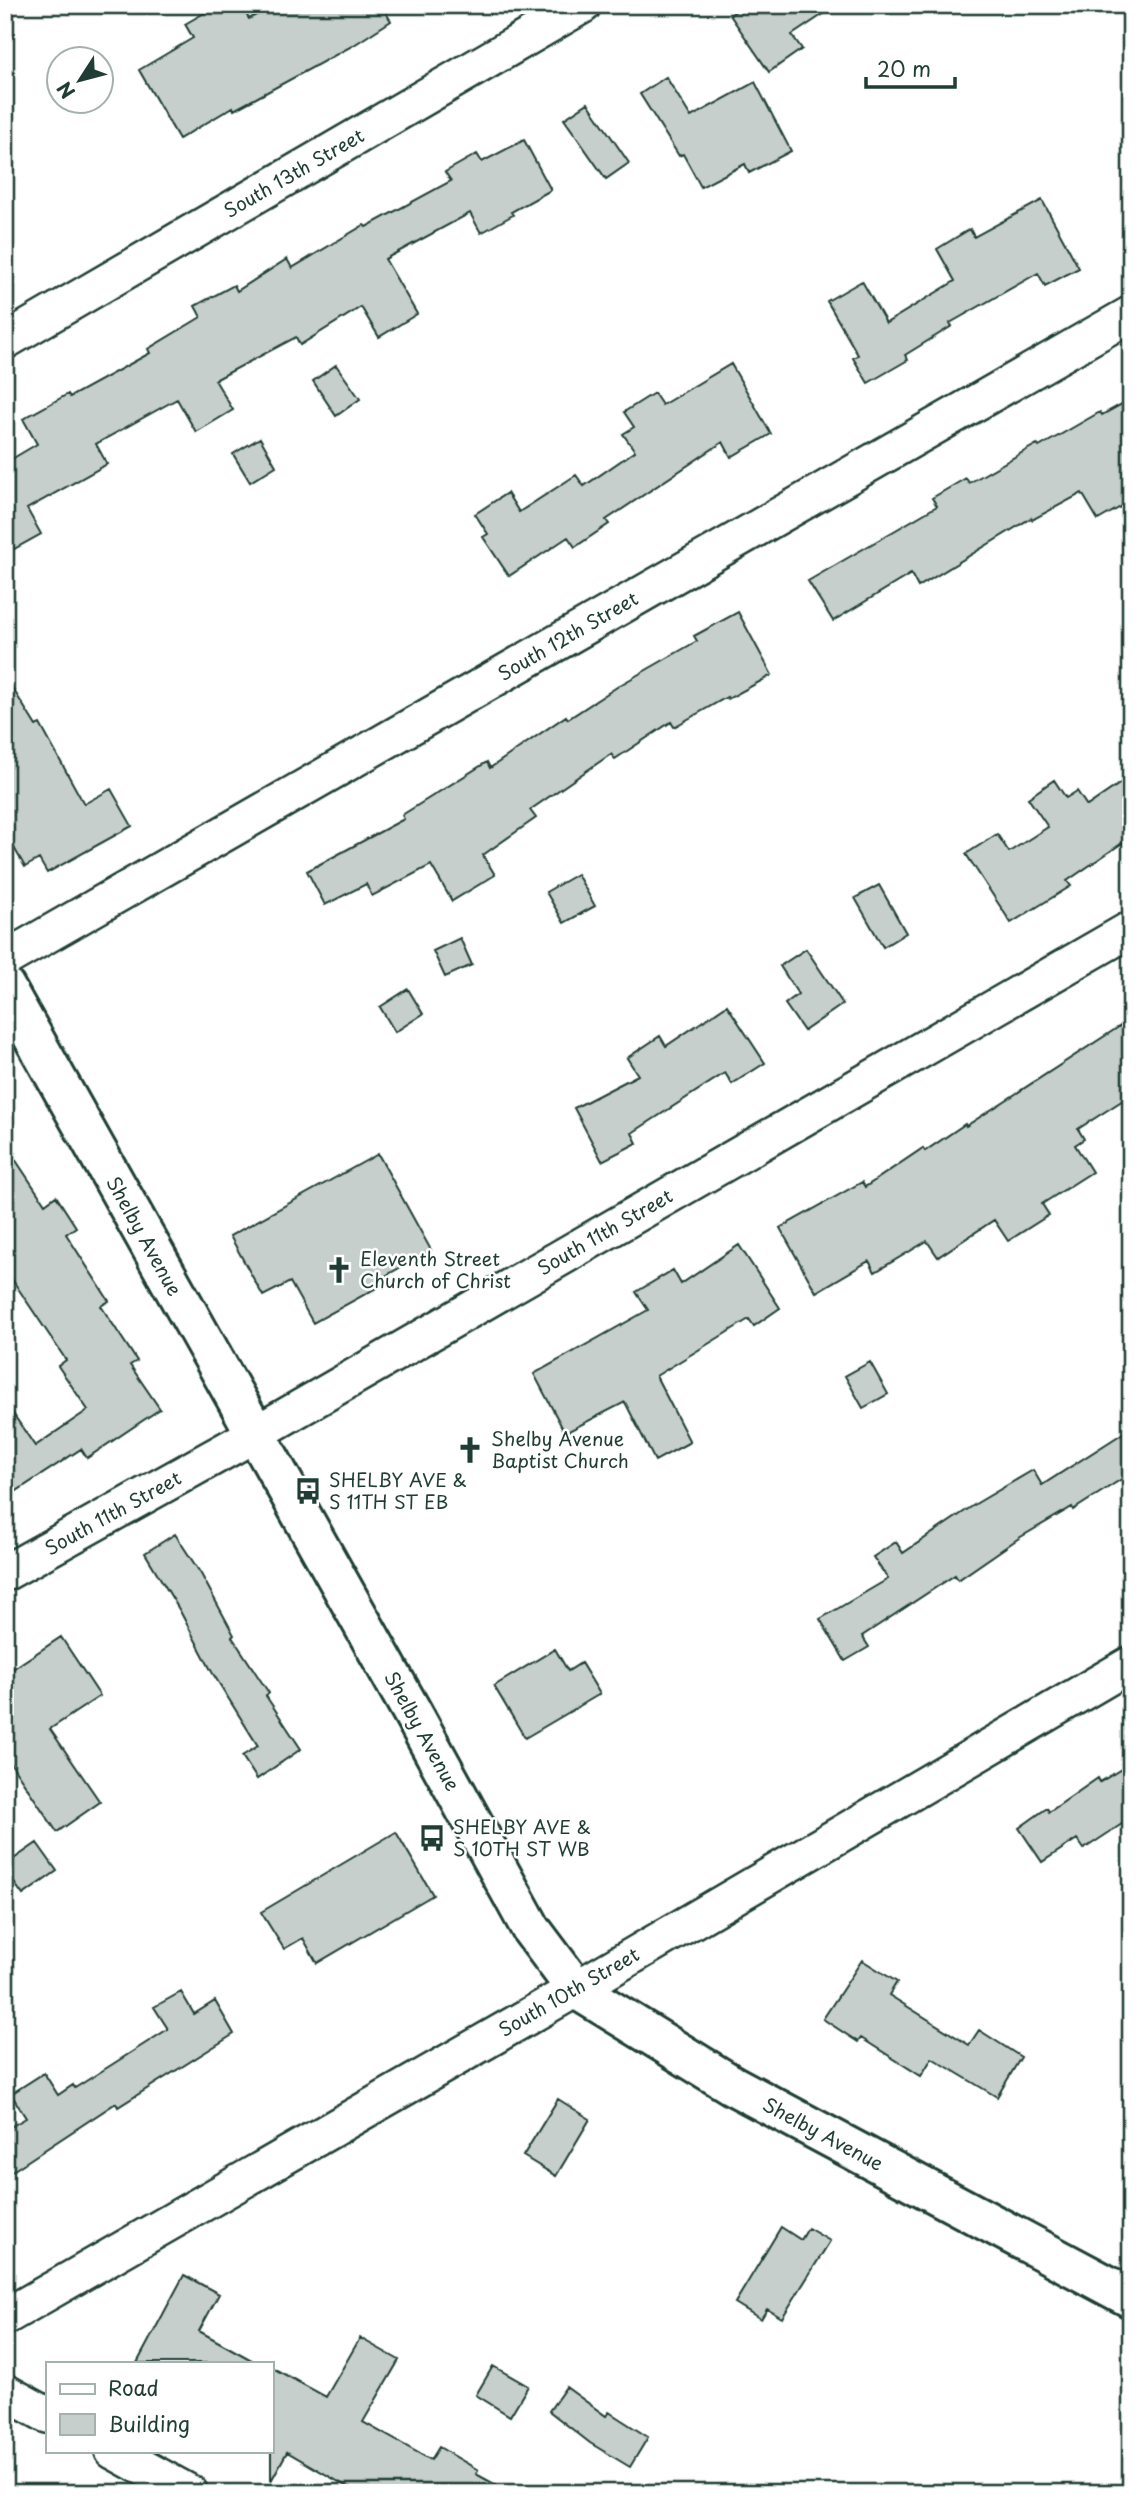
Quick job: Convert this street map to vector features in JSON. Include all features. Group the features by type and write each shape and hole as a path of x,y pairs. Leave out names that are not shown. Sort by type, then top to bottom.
{"street":[{"name":"South 13th Street","path":"5,341 583,5"},
{"name":"South 12th Street","path":"5,959 1131,314"},
{"name":"South 11th Street","path":"5,1573 255,1434 1131,929"},
{"name":"Shelby Avenue","path":"5,987 531,1929 576,1989 732,2085 1131,2298"},
{"name":"South 10th Street","path":"5,2318 576,1989 1131,1664"},
{"path":"5,2392 46,2414"},
{"path":"115,2452 190,2493"}],"building":[{"path":"218,5 241,5 249,19 275,5 381,5 391,21 354,45 234,110 233,107 179,139 139,70 193,38 185,24"},
{"path":"744,5 837,5 792,35 802,49 769,72 730,15"},
{"path":"666,77 691,117 755,82 791,151 749,173 745,164 701,187 683,154 679,156 640,94"},
{"path":"588,103 629,163 606,179 564,119"},
{"path":"524,140 551,190 511,212 513,215 481,233 470,213 385,259 417,314 379,337 361,307 300,345 296,337 215,380 233,410 196,432 177,399 96,444 107,464 27,509 41,534 5,554 5,463 37,444 23,419 68,394 70,397 150,353 148,349 201,317 195,306 234,285 237,291 287,259 292,268 364,225 366,227 451,181 445,172 477,154 482,162"},
{"path":"1042,200 1079,268 1045,286 1038,273 950,323 952,326 905,355 908,360 868,383 853,358 858,355 827,301 862,281 886,323 955,281 937,249 970,229 974,237"},
{"path":"731,364 771,434 731,457 723,442 606,520 609,524 575,547 568,537 509,576 483,537 488,534 475,514 507,493 519,512 576,475 584,486 635,451 623,434 634,427 624,412 654,393 662,405"},
{"path":"336,365 360,399 336,416 313,381"},
{"path":"1131,399 1131,501 1098,520 1082,493 1032,520 1031,518 918,587 911,574 833,621 808,581 937,506 932,498 966,478 969,483 1037,444 1039,447 1100,412 1102,415"},
{"path":"260,438 276,466 250,482 233,454"},
{"path":"738,612 772,675 674,727 671,722 615,759 611,754 530,810 536,818 483,855 495,875 452,901 431,865 372,896 366,884 325,905 307,871 404,819 402,815 487,762 490,768 566,716 568,719 620,685 697,641 694,636"},
{"path":"5,676 36,726 40,724 84,804 111,789 132,826 47,873 39,859 25,867 5,832"},
{"path":"1131,776 1131,837 1067,881 1071,886 1011,923 966,854 997,834 1009,852 1048,827 1028,798 1054,780 1066,798 1077,791 1087,806"},
{"path":"577,874 595,906 564,923 546,892"},
{"path":"879,885 906,933 883,947 855,898"},
{"path":"460,938 472,965 445,977 433,951"},
{"path":"806,949 843,1004 804,1031 785,1004 798,994 780,966"},
{"path":"408,989 423,1014 395,1032 380,1007"},
{"path":"727,1005 765,1063 732,1084 725,1073 632,1133 637,1143 602,1161 574,1108 638,1075 627,1058 660,1036 666,1046"},
{"path":"1131,1019 1131,1095 1078,1129 1084,1139 1075,1145 1092,1172 1042,1204 1049,1215 1008,1241 994,1220 938,1257 927,1241 875,1272 869,1261 816,1292 780,1228 862,1182 865,1187 923,1148 925,1151 965,1124 966,1126"},
{"path":"5,1144 45,1204 56,1196 76,1227 66,1234 109,1301 101,1306 137,1361 130,1365 160,1409 87,1458 81,1449 15,1492 5,1477 5,1402 35,1446 88,1410 58,1366 66,1360 5,1269"},
{"path":"378,1154 431,1250 387,1275 391,1280 313,1323 290,1282 263,1296 230,1236"},
{"path":"739,1245 780,1308 754,1326 749,1319 656,1376 690,1442 655,1461 625,1402 565,1433 534,1374 648,1310 636,1292 673,1270 681,1284"},
{"path":"870,1362 888,1394 863,1408 845,1376"},
{"path":"1131,1428 1131,1473 1073,1510 1072,1507 1019,1538 958,1580 955,1575 862,1636 869,1647 845,1661 820,1619 888,1579 873,1557 896,1542 903,1553 977,1503 1033,1470 1042,1485"},
{"path":"175,1534 201,1574 234,1635 232,1637 269,1693 266,1696 301,1749 257,1779 242,1756 258,1746 212,1672 145,1553"},
{"path":"61,1637 100,1696 50,1729 100,1802 57,1832 5,1755 5,1674"},
{"path":"555,1649 568,1671 581,1663 600,1694 525,1738 494,1686"},
{"path":"1131,1763 1131,1818 1084,1849 1077,1839 1042,1862 1019,1828 1047,1808 1049,1812 1098,1778 1100,1782"},
{"path":"396,1832 433,1895 317,1963 303,1938 284,1949 261,1912"},
{"path":"37,1843 57,1871 23,1895 5,1870 5,1865"},
{"path":"862,1960 897,1982 889,1995 969,2045 979,2030 1021,2057 997,2097 932,2058 921,2076 861,2038 858,2042 823,2019"},
{"path":"181,1992 194,2014 215,2001 234,2034 118,2107 116,2103 5,2176 5,2130 26,2118 11,2094 44,2073 58,2095 73,2085 75,2088 168,2029 154,2007"},
{"path":"558,2099 590,2119 556,2176 523,2156"},
{"path":"781,2227 801,2240 808,2228 830,2241 782,2318 767,2309 761,2319 735,2303"},
{"path":"184,2275 219,2294 199,2331 255,2362 138,2362"},
{"path":"360,2338 399,2360 363,2422 431,2460 439,2447 478,2470 476,2474 511,2493 358,2493 287,2452 271,2481 273,2368 326,2397"},
{"path":"493,2366 528,2386 510,2416 476,2395"},
{"path":"566,2387 606,2416 609,2412 648,2437 630,2467 590,2443 549,2411"}],"place":[{"name":"Eleventh Street Church of Christ","path":"339,1270"},
{"name":"Shelby Avenue Baptist Church","path":"470,1450"},
{"name":"SHELBY AVE & S 11TH ST EB","path":"308,1491"},
{"name":"SHELBY AVE & S 10TH ST WB","path":"432,1838"}]}
